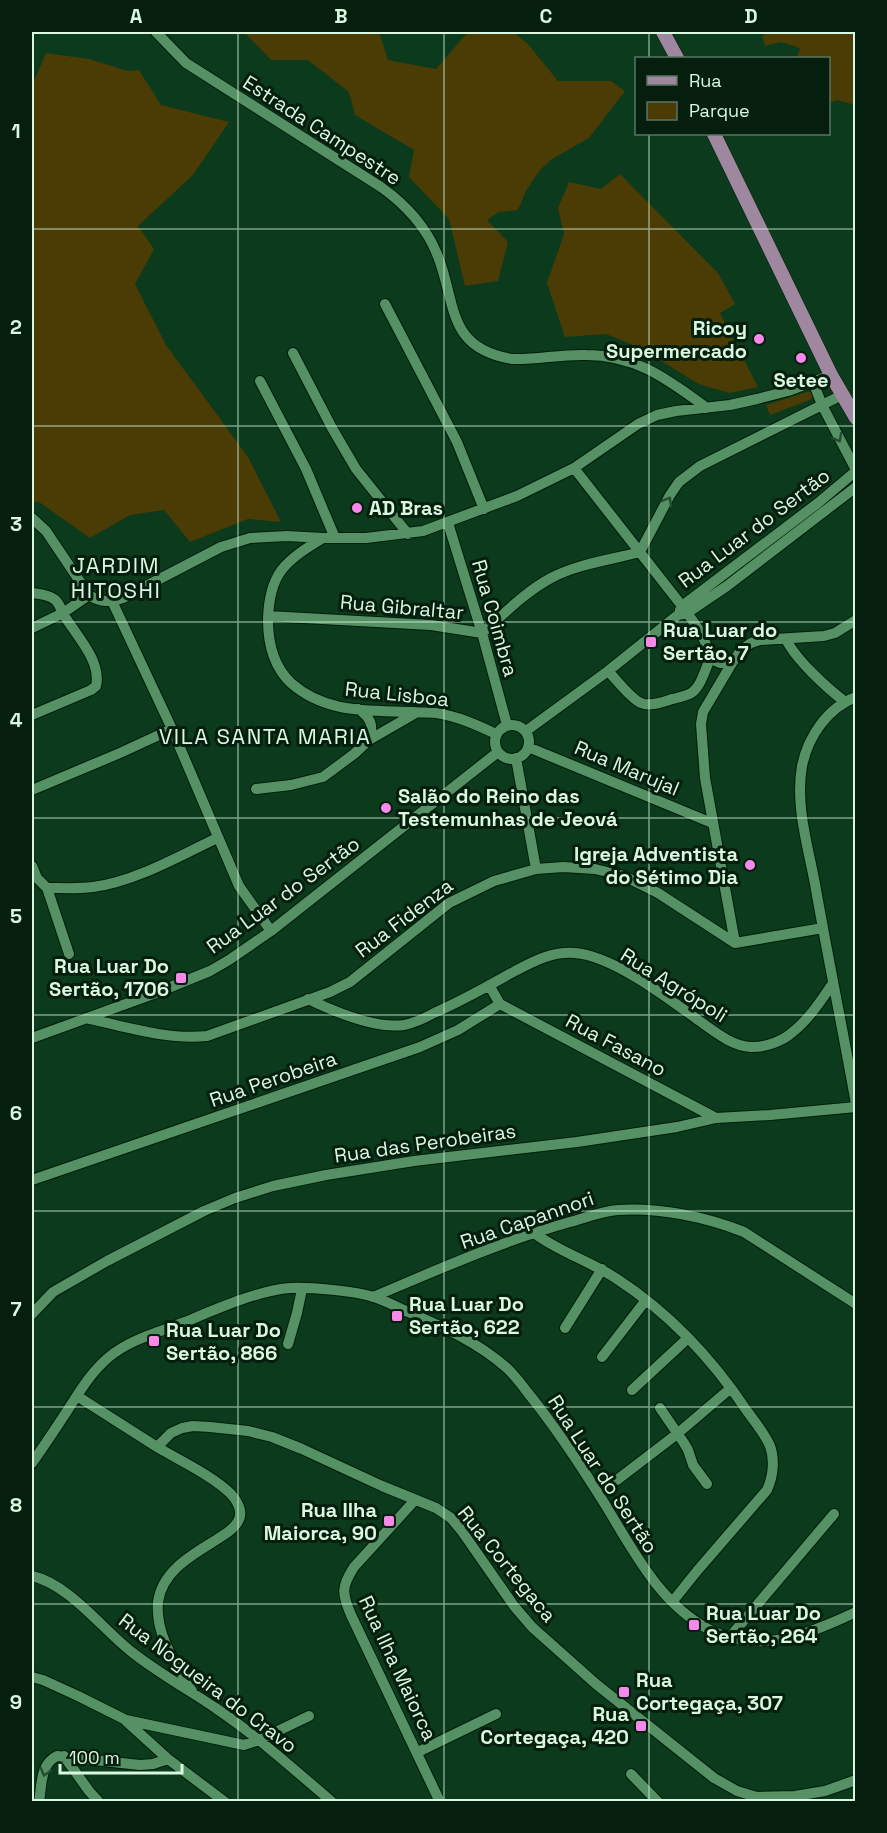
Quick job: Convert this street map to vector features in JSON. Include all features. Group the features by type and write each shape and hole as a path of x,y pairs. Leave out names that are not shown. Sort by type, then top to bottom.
{"main road":[{"path":"663,32 676,57"},
{"path":"714,135 831,375 855,418"}],"street":[{"name":"Estrada Campestre","path":"156,32 186,63 394,196 408,210 437,252 453,314 469,340 480,348 502,357 512,358 586,354 632,362 660,374 707,408"},
{"path":"386,304 457,442 484,509"},
{"path":"293,353 356,469 408,534"},
{"path":"32,518 46,531 89,595 96,600 112,601 123,598 212,551 236,541 261,536 366,538 408,534 448,523 517,496 574,468 638,424 657,415 757,399 831,375"},
{"path":"260,381 306,470 335,538"},
{"path":"813,382 855,471"},
{"path":"640,552 670,495 680,482 700,466 842,395"},
{"path":"574,468 640,552 703,640 709,658 697,689 682,697 646,704 637,700 608,671"},
{"name":"Rua Luar do Sertão","path":"526,731 608,671 682,611 727,586 803,521 855,471"},
{"name":"Rua Luar do Sertão","path":"803,521 855,487"},
{"name":"Rua Coimbra","path":"448,523 507,725"},
{"name":"Rua Lisboa","path":"323,538 297,555 278,575 271,590 268,616 271,651 276,664 288,680 306,695 324,703 343,708 435,713 474,723 496,735"},
{"name":"Rua Gibraltar","path":"268,616 430,625 482,633 539,585 553,577 570,569 640,552"},
{"path":"32,593 44,594 53,598 84,643 97,676 96,686 91,690 32,715"},
{"path":"32,628 61,609 89,595"},
{"path":"112,601 172,729 239,886 271,931"},
{"path":"823,928 735,943 705,778 701,724 703,712 741,650 760,640 824,636 835,633 855,620"},
{"path":"786,639 796,655 844,701"},
{"path":"709,658 720,663 732,663"},
{"path":"697,689 706,694 713,694"},
{"path":"855,697 844,701 826,717 817,730 802,766 800,791 833,983 851,1054 855,1106"},
{"path":"358,709 369,717 372,724 369,740"},
{"path":"256,789 291,785 323,777 369,740 416,712"},
{"path":"514,724 526,731 529,738 525,753 516,758 507,758 498,752 495,744 496,735 501,729 514,724"},
{"path":"32,790 172,729"},
{"name":"Rua Marujal","path":"528,747 712,823"},
{"name":"Rua Luar do Sertão","path":"32,1038 156,993 210,971 229,960 271,931 498,752"},
{"path":"516,758 536,869"},
{"path":"47,888 92,887 108,884 153,869 217,837"},
{"path":"32,866 37,878 47,888 69,954"},
{"name":"Rua Fidenza","path":"86,1018 156,1033 191,1037 207,1036 330,992 350,982 430,918 463,895 494,881 536,869 563,867 595,869 624,876 658,893 735,943"},
{"name":"Rua Agrópoli","path":"308,999 328,1009 381,1025 404,1025 455,1004 549,955 575,953 589,956 626,972 721,1036 740,1045 752,1047 767,1045 788,1036 808,1018 833,983"},
{"path":"489,985 500,1004"},
{"name":"Rua Fasano","path":"500,1004 716,1118"},
{"name":"Rua Perobeira","path":"32,1180 420,1047 458,1030 500,1004"},
{"name":"Rua das Perobeiras","path":"32,1314 53,1292 107,1261 204,1211 234,1198 273,1186 326,1174 588,1140 677,1127 716,1118 855,1106"},
{"name":"Rua Capannori","path":"373,1297 534,1233 617,1210 659,1210 744,1232 855,1304"},
{"path":"534,1233 602,1269 646,1300 688,1338 731,1388 770,1447 773,1467 767,1490 672,1601"},
{"path":"565,1328 602,1269"},
{"name":"Rua Luar do Sertão","path":"32,1463 92,1373 110,1356 127,1345 267,1292 291,1288 373,1297 445,1327 471,1342 509,1370 568,1447 642,1567 672,1601 708,1629 729,1638 751,1641 793,1637 819,1630 855,1612"},
{"path":"288,1344 302,1289"},
{"path":"602,1357 646,1300"},
{"path":"632,1390 688,1338"},
{"path":"617,1480 677,1434 731,1388"},
{"path":"77,1396 219,1485 232,1495 239,1505 239,1521 232,1529 173,1570 163,1585 158,1601 162,1637 193,1694"},
{"path":"660,1408 688,1450 693,1465 707,1484"},
{"name":"Rua Cortegaca","path":"157,1447 171,1433 182,1428 210,1427 248,1431 272,1437 302,1449 436,1508 451,1518 514,1606 532,1627 596,1684 714,1778 737,1791 757,1797 795,1796 825,1791 855,1780"},
{"name":"Rua Ilha Maiorca","path":"415,1500 354,1567 346,1579 343,1592 348,1608 440,1802"},
{"path":"729,1638 834,1514"},
{"name":"Rua Nogueira do Cravo","path":"32,1576 60,1589 131,1652 164,1676 218,1709 259,1740 332,1802"},
{"path":"32,1677 126,1720 244,1745 309,1716"},
{"path":"418,1752 496,1714"},
{"path":"126,1720 168,1759 225,1802"},
{"path":"39,1802 46,1764 57,1756 140,1765 168,1759"},
{"path":"64,1756 99,1802"},
{"path":"631,1774 658,1802"}],"green space":[{"path":"244,32 379,32 388,60 436,69 468,32 513,32 527,43 558,81 611,81 625,91 589,138 552,159 539,171 526,191 518,210 499,212 487,220 508,242 498,281 465,286 449,219 409,177 414,150 355,115 349,92 308,60 271,60"},
{"path":"770,32 855,32 855,105 837,100 830,103 830,57 797,57 800,48 781,42 765,46 762,36"},
{"path":"46,53 89,59 128,71 139,70 161,105 229,122 193,175 138,226 154,249 135,284 166,345 248,457 281,522 248,519 190,542 164,510 130,515 90,538 39,502 32,502 32,85"},
{"path":"620,174 718,273 735,304 720,313 758,387 729,393 699,384 638,347 606,334 565,337 547,283 564,234 558,208 569,182 601,189"},
{"path":"811,392 814,397 770,415 766,405"}],"place":[{"name":"Ricoy Supermercado","path":"759,339"},
{"name":"Setee","path":"801,358"},
{"name":"AD Bras","path":"357,508"},
{"name":"Rua Luar do Sertão, 7","path":"651,642"},
{"name":"Salão do Reino das Testemunhas de Jeová","path":"386,808"},
{"name":"Igreja Adventista do Sétimo Dia","path":"750,865"},
{"name":"Rua Luar Do Sertão, 1706","path":"181,978"},
{"name":"Rua Luar Do Sertão, 622","path":"397,1316"},
{"name":"Rua Luar Do Sertão, 866","path":"154,1341"},
{"name":"Rua Ilha Maiorca, 90","path":"389,1521"},
{"name":"Rua Luar Do Sertão, 264","path":"694,1625"},
{"name":"Rua Cortegaça, 307","path":"624,1692"},
{"name":"Rua Cortegaça, 420","path":"641,1726"}],"district":[{"name":"JARDIM HITOSHI","path":"116,578"},
{"name":"VILA SANTA MARIA","path":"265,736"}]}
